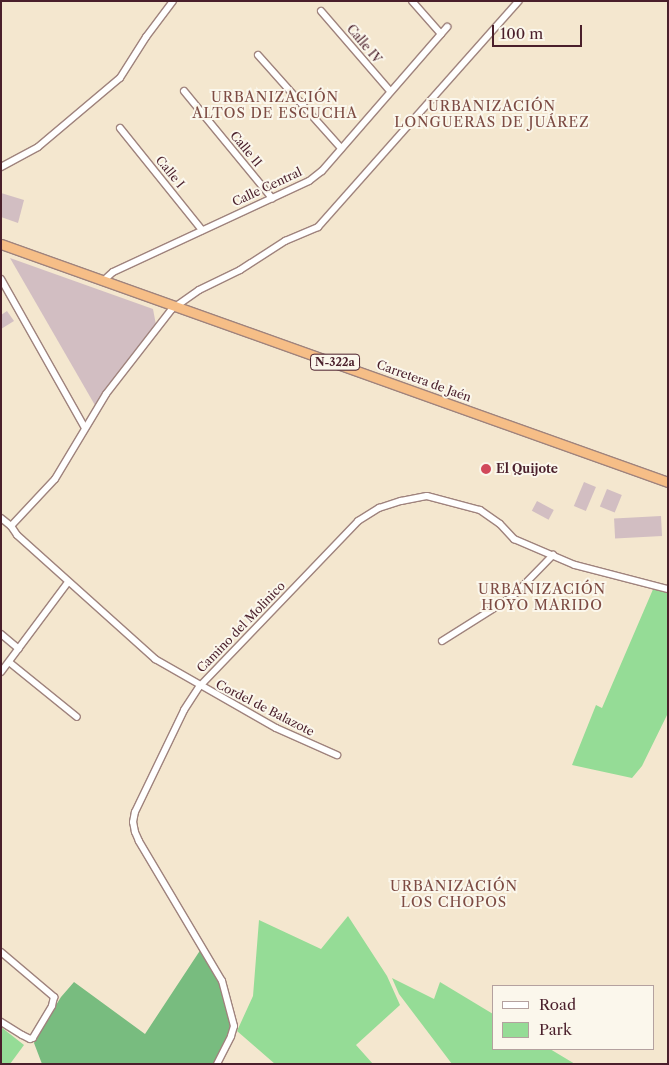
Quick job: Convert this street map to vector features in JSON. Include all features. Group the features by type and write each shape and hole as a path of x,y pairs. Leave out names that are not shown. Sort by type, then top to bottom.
{"highway":[{"name":"Carretera de Jaén","path":"1,244 668,482"}],"street":[{"path":"1,167 38,147 120,78 146,37 173,1"},
{"path":"412,1 441,34"},
{"path":"11,526 56,479 86,428 130,362 176,306 199,290 240,270 285,241 318,227 520,1"},
{"name":"Calle IV","path":"321,10 390,91"},
{"name":"Calle Central","path":"103,281 113,272 309,181 322,171 447,27"},
{"path":"258,55 342,148"},
{"name":"Calle II","path":"184,91 272,198"},
{"name":"Calle I","path":"120,128 202,230"},
{"path":"1,279 86,428"},
{"name":"Camino del Molinico","path":"217,1064 234,1026 222,981 139,841 134,832 133,822 135,812 176,727 200,687 358,521 378,508 427,496 456,502 480,510 500,524 514,539 575,565 668,589"},
{"name":"Cordel de Balazote","path":"1,518 11,526 16,535 155,659 200,687 276,728 337,756"},
{"path":"442,641 512,597 553,556"},
{"path":"1,672 68,582"},
{"path":"1,634 19,649"},
{"path":"9,662 78,717"},
{"path":"1,952 54,996 52,1006 33,1038 30,1039 1,1022"}],"shaded area":[{"path":"1,193 24,200 18,223 1,217"},
{"path":"10,258 153,309 156,325 96,407"},
{"path":"7,311 14,321 1,329 1,315"},
{"path":"584,482 596,487 586,511 574,506"},
{"path":"607,489 622,495 615,513 600,507"},
{"path":"537,501 554,510 549,520 532,511"},
{"path":"661,516 662,536 615,538 614,518"}],"green space":[{"path":"654,587 668,592 668,713 642,766 632,778 572,765 596,705 602,708"},
{"path":"348,916 387,976 400,1005 356,1045 373,1064 275,1064 237,1031 253,996 259,920 321,949"},
{"path":"201,949 221,986 230,1024 228,1036 214,1064 42,1064 34,1043 36,1037 61,997 74,982 145,1034"},
{"path":"392,978 434,999 440,982 492,1013 492,1050 552,1050 575,1064 452,1064 399,994"},
{"path":"1,1027 24,1045 10,1064 1,1064"}],"place":[{"name":"El Quijote","path":"486,469"}],"district":[{"name":"URBANIZACIÓN ALTOS DE ESCUCHA","path":"275,105"},
{"name":"URBANIZACIÓN LONGUERAS DE JUÁREZ","path":"492,114"},
{"name":"URBANIZACIÓN HOYO MARIDO","path":"542,598"},
{"name":"URBANIZACIÓN LOS CHOPOS","path":"454,894"}]}
